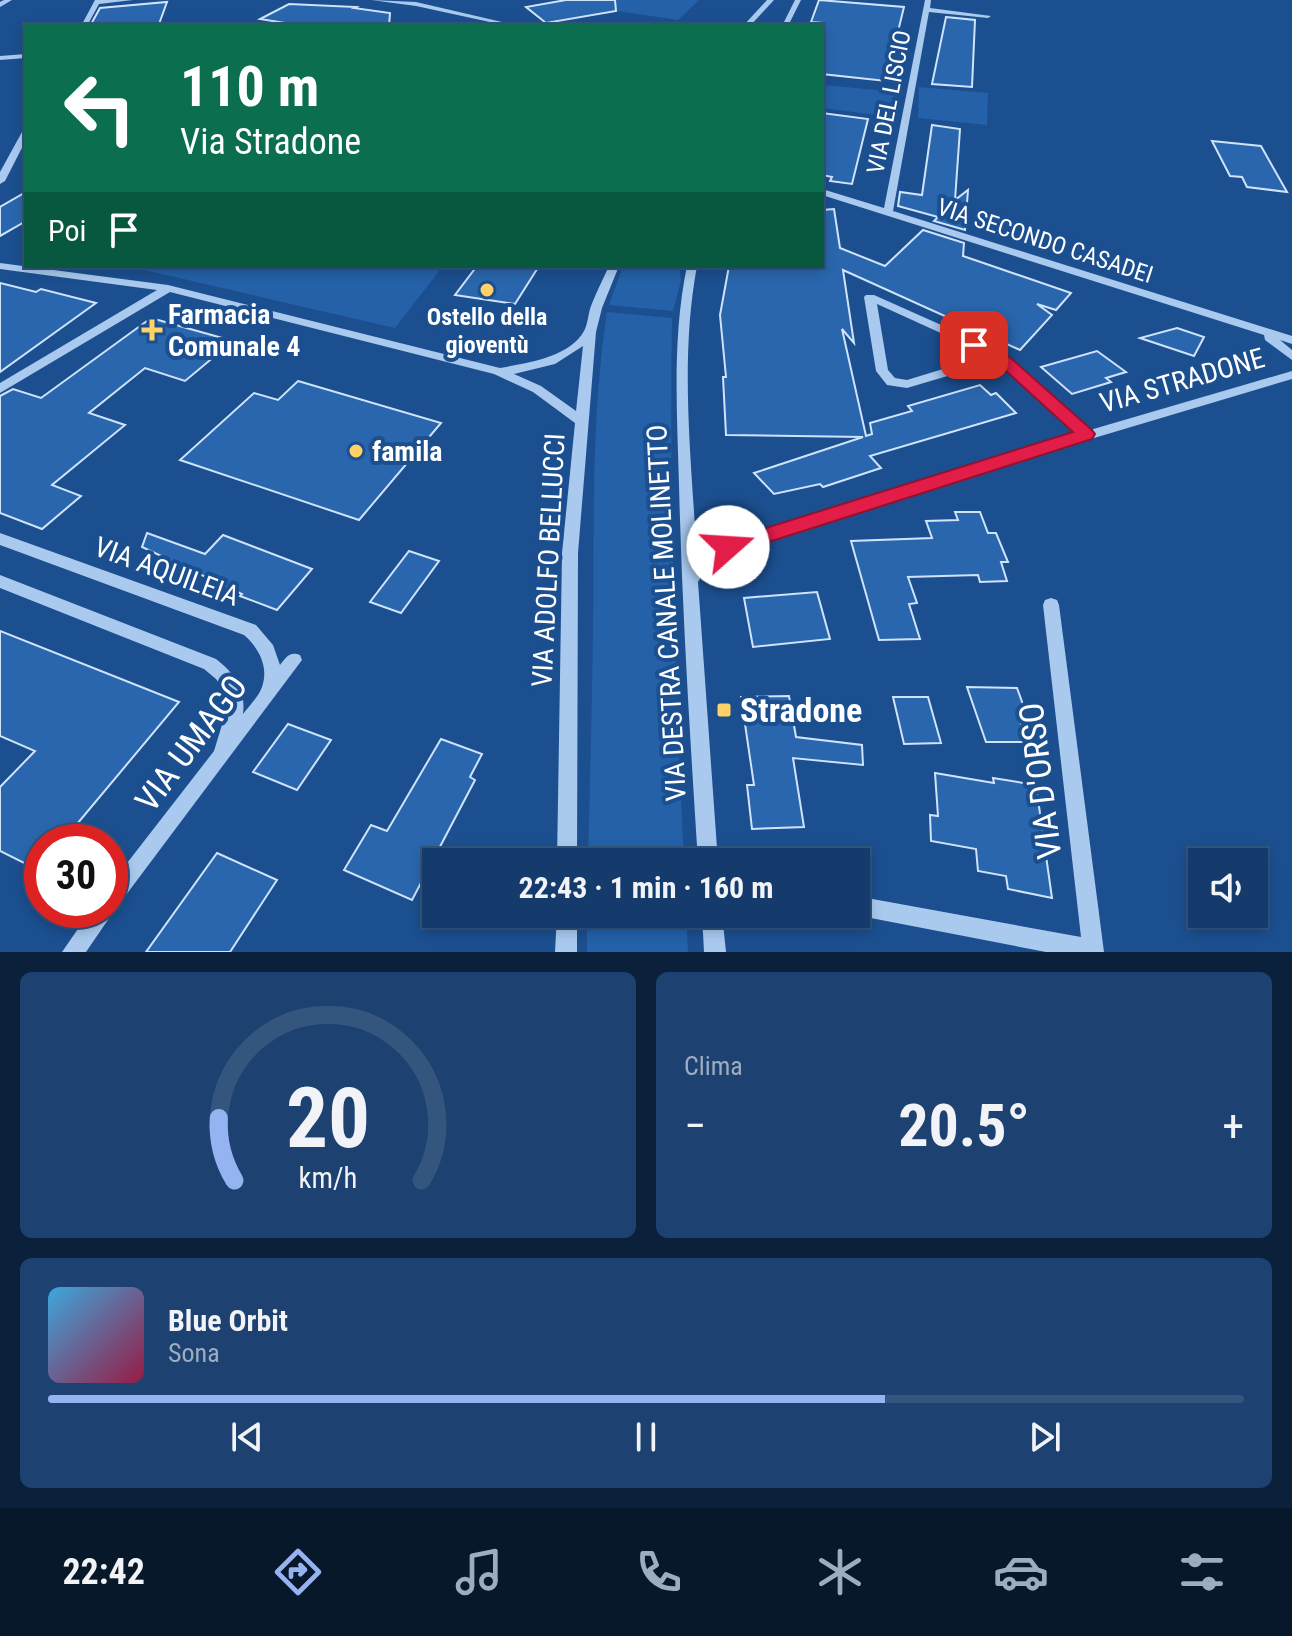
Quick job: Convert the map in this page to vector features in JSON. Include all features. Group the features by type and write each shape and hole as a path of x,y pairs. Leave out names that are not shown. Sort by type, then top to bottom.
{"street":[{"path":"85,24 98,1 130,0"},
{"path":"374,0 416,4 495,24"},
{"path":"748,24 771,0"},
{"path":"786,24 798,0"},
{"path":"928,5 988,16"},
{"name":"VIA DEL LISCIO","path":"888,212 928,5"},
{"path":"0,58 24,56"},
{"path":"0,181 24,136"},
{"name":"VIA SECONDO CASADEI","path":"824,193 1254,330"},
{"path":"0,266 24,267"},
{"path":"34,268 69,270 168,288 498,371 537,389 582,422"},
{"name":"VIA ADOLFO BELLUCCI","path":"567,848 570,553 590,332 596,308 613,268"},
{"name":"VIA DESTRA CANALE MOLINETTO","path":"691,268 683,388 689,582 707,848"},
{"path":"0,389 168,288"},
{"name":"VIA STRADONE","path":"1000,356 907,384 891,382 882,371 870,297 1000,356 1086,434"},
{"path":"1254,330 1292,340"},
{"path":"1254,330 1275,341 1292,356"},
{"path":"498,371 533,368 561,358 590,332"},
{"name":"VIA STRADONE","path":"689,582 709,559 728,547 1086,434 1290,374"},
{"name":"VIA AQUILEIA","path":"0,539 250,630 263,640 270,653 273,669 270,691"},
{"path":"0,581 210,664 229,677 235,692 234,708 222,754"},
{"name":"VIA D'ORSO","path":"870,909 1093,951 1051,605"},
{"name":"VIA UMAGO","path":"128,878 294,660"},
{"path":"73,952 91,928"},
{"path":"566,952 567,928"},
{"path":"713,928 715,952"}],"shaded area":[{"path":"581,0 699,0 678,20 604,9"},
{"path":"824,85 897,92 892,117 824,108"},
{"path":"919,87 988,93 987,125 918,118"},
{"path":"136,268 441,268 395,328"},
{"path":"622,268 679,268 681,281 673,311 609,305"},
{"path":"607,312 672,318 671,454 683,848 588,848 594,470"},
{"path":"587,928 687,928 688,952 587,952"}],"building":[{"path":"566,0 615,0 616,11 546,23 526,7"},
{"path":"819,0 904,7 886,81 824,74 824,24 811,22"},
{"path":"167,2 159,24 91,24 100,8"},
{"path":"289,4 356,7 390,13 389,24 283,24 260,19"},
{"path":"946,17 975,20 972,87 932,84"},
{"path":"824,113 868,119 852,184 830,181 832,177 824,175"},
{"path":"932,125 960,129 955,200 968,190 965,230 934,221 938,217 898,206 900,192 922,195"},
{"path":"1212,141 1261,146 1287,192 1247,187 1242,177 1230,176"},
{"path":"24,193 24,222 0,236 0,207"},
{"path":"834,209 840,248 885,266 923,230 964,243 963,256 1071,293 1056,310 1037,304 1052,315 1020,350 843,270 854,343 842,329 866,436 872,434 870,423 912,411 908,406 980,385 991,395 996,393 1016,413 870,456 881,468 823,487 820,484 774,494 754,473 863,437 726,435 723,377 726,377 720,315 729,268 824,268 824,210"},
{"path":"475,268 538,268 515,304 455,295"},
{"path":"0,283 36,292 41,289 96,303 0,372"},
{"path":"151,318 233,341 185,381 145,368 89,413 125,425 52,485 81,496 42,529 0,513 0,396 13,389 41,398"},
{"path":"1177,328 1204,337 1194,356 1140,338"},
{"path":"1097,351 1126,372 1106,378 1111,382 1072,394 1041,367"},
{"path":"298,381 441,423 359,520 180,460 254,393 278,400"},
{"path":"955,512 980,512 988,533 996,533 1008,562 1001,562 1007,581 980,582 978,575 908,577 917,603 909,604 920,639 879,640 851,541 932,538 926,521 958,520"},
{"path":"147,533 205,554 223,535 312,569 277,610 240,596 242,594 142,547"},
{"path":"409,551 439,561 401,613 370,602"},
{"path":"817,592 830,639 753,647 744,598"},
{"path":"0,631 179,702 77,824 24,824 24,863 0,851 0,787 35,751 0,736"},
{"path":"967,687 1017,688 1025,710 1018,715 1028,742 986,742"},
{"path":"789,696 796,737 862,745 863,765 793,758 804,827 752,829 747,785 754,785 741,697"},
{"path":"893,697 928,697 941,743 904,744"},
{"path":"288,724 331,740 297,790 253,772"},
{"path":"441,739 482,754 470,777 475,780 439,848 422,848 422,881 412,900 344,870 371,825 387,831"},
{"path":"935,773 994,783 993,778 1036,785 1052,898 1008,889 1006,876 978,871 976,849 931,841 930,815 938,816"},
{"path":"217,853 277,880 230,952 146,952"}],"place":[{"name":"Ostello della gioventù","path":"487,290"},
{"name":"Farmacia Comunale 4","path":"152,330"},
{"name":"famila","path":"356,451"},
{"name":"Stradone","path":"724,710"}],"route":[{"path":"728,547 1086,434 1000,356 974,345"}]}
